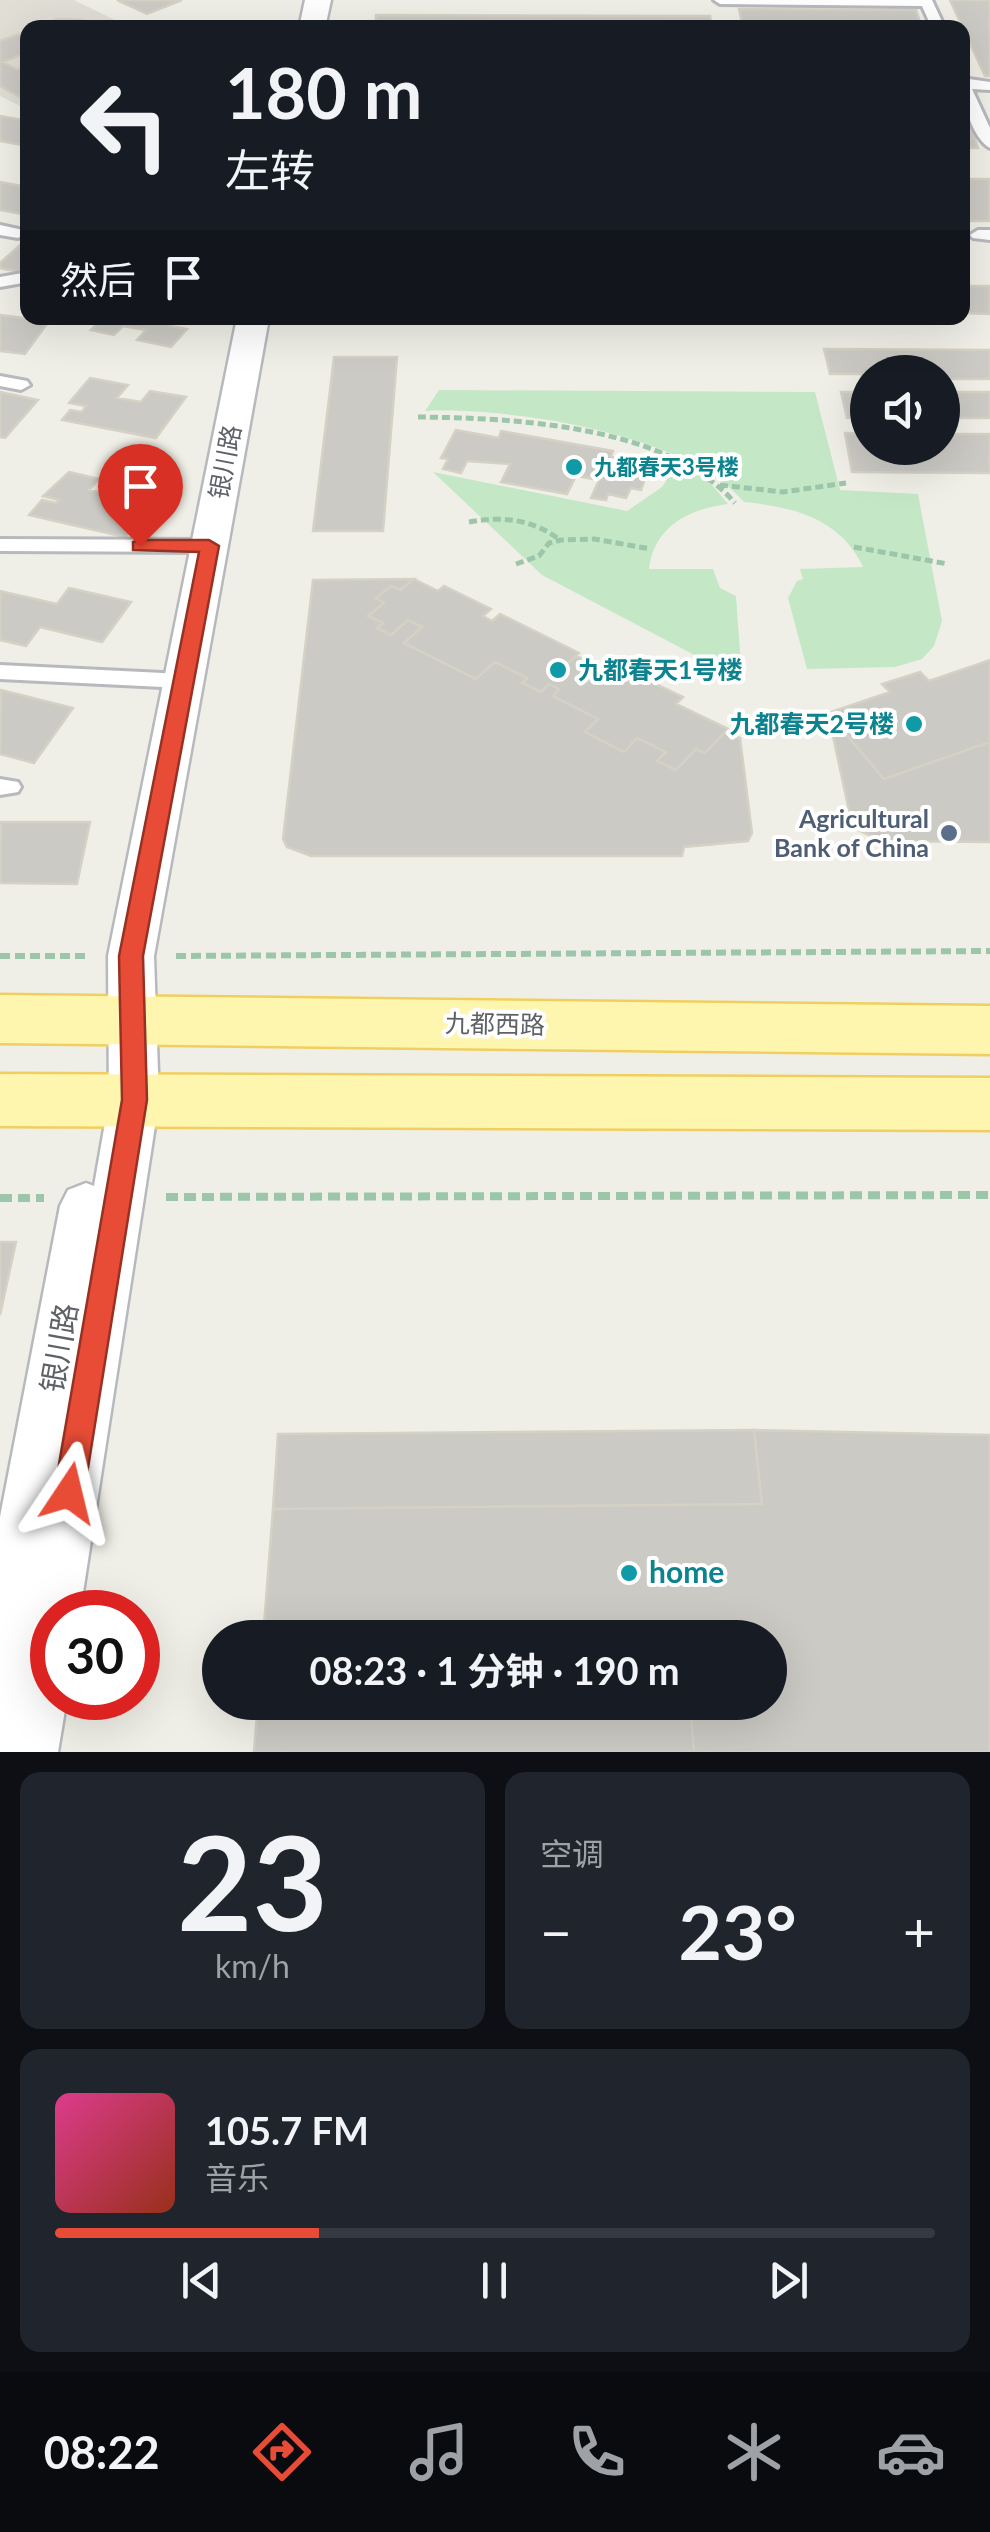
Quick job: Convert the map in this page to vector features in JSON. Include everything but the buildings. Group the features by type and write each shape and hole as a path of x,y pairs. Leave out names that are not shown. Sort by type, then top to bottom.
{"main road":[{"name":"九都西路","path":"0,1020 990,1030"},
{"path":"0,1100 990,1104"}],"street":[{"name":"银川路","path":"26,1752 130,1020 131,956 251,325"},
{"name":"银川路","path":"0,1680 103,1198"}],"lane":[{"path":"720,0 927,2 935,20"},
{"path":"970,107 990,144"},
{"path":"0,230 18,233"},
{"path":"0,381 21,384"},
{"path":"0,546 209,546"},
{"path":"0,672 184,681"}],"path":[{"path":"418,417 546,426 687,463 719,485 735,504"},
{"path":"719,485 779,493 813,492 846,483"},
{"path":"468,522 496,516 547,528 561,540"},
{"path":"516,564 539,556 550,543 561,540 594,539 651,549"},
{"path":"854,547 948,564"},
{"path":"0,956 990,951"},
{"path":"0,1198 990,1196"}],"shaded area":[{"path":"0,0 74,0 115,20 20,20 20,106 0,96"}],"green space":[{"path":"439,390 815,392 840,490 918,494 942,621 934,646 922,659 895,667 807,669 788,598 797,581 803,579 800,569 863,567 854,551 829,527 798,512 744,502 718,478 641,442 549,420 425,411"},
{"path":"679,462 707,479 728,504 699,510 675,523 658,542 649,569 713,569 720,588 736,596 742,680 542,575 433,472 627,511 662,487"}],"place":[{"name":"九都春天3号楼","path":"574,467"},
{"name":"九都春天1号楼","path":"558,670"},
{"name":"九都春天2号楼","path":"914,724"},
{"name":"Agricultural Bank of China","path":"949,833"},
{"name":"home","path":"629,1573"}],"route":[{"path":"69,1493 134,1100 131,956 209,546 140,546"}]}
